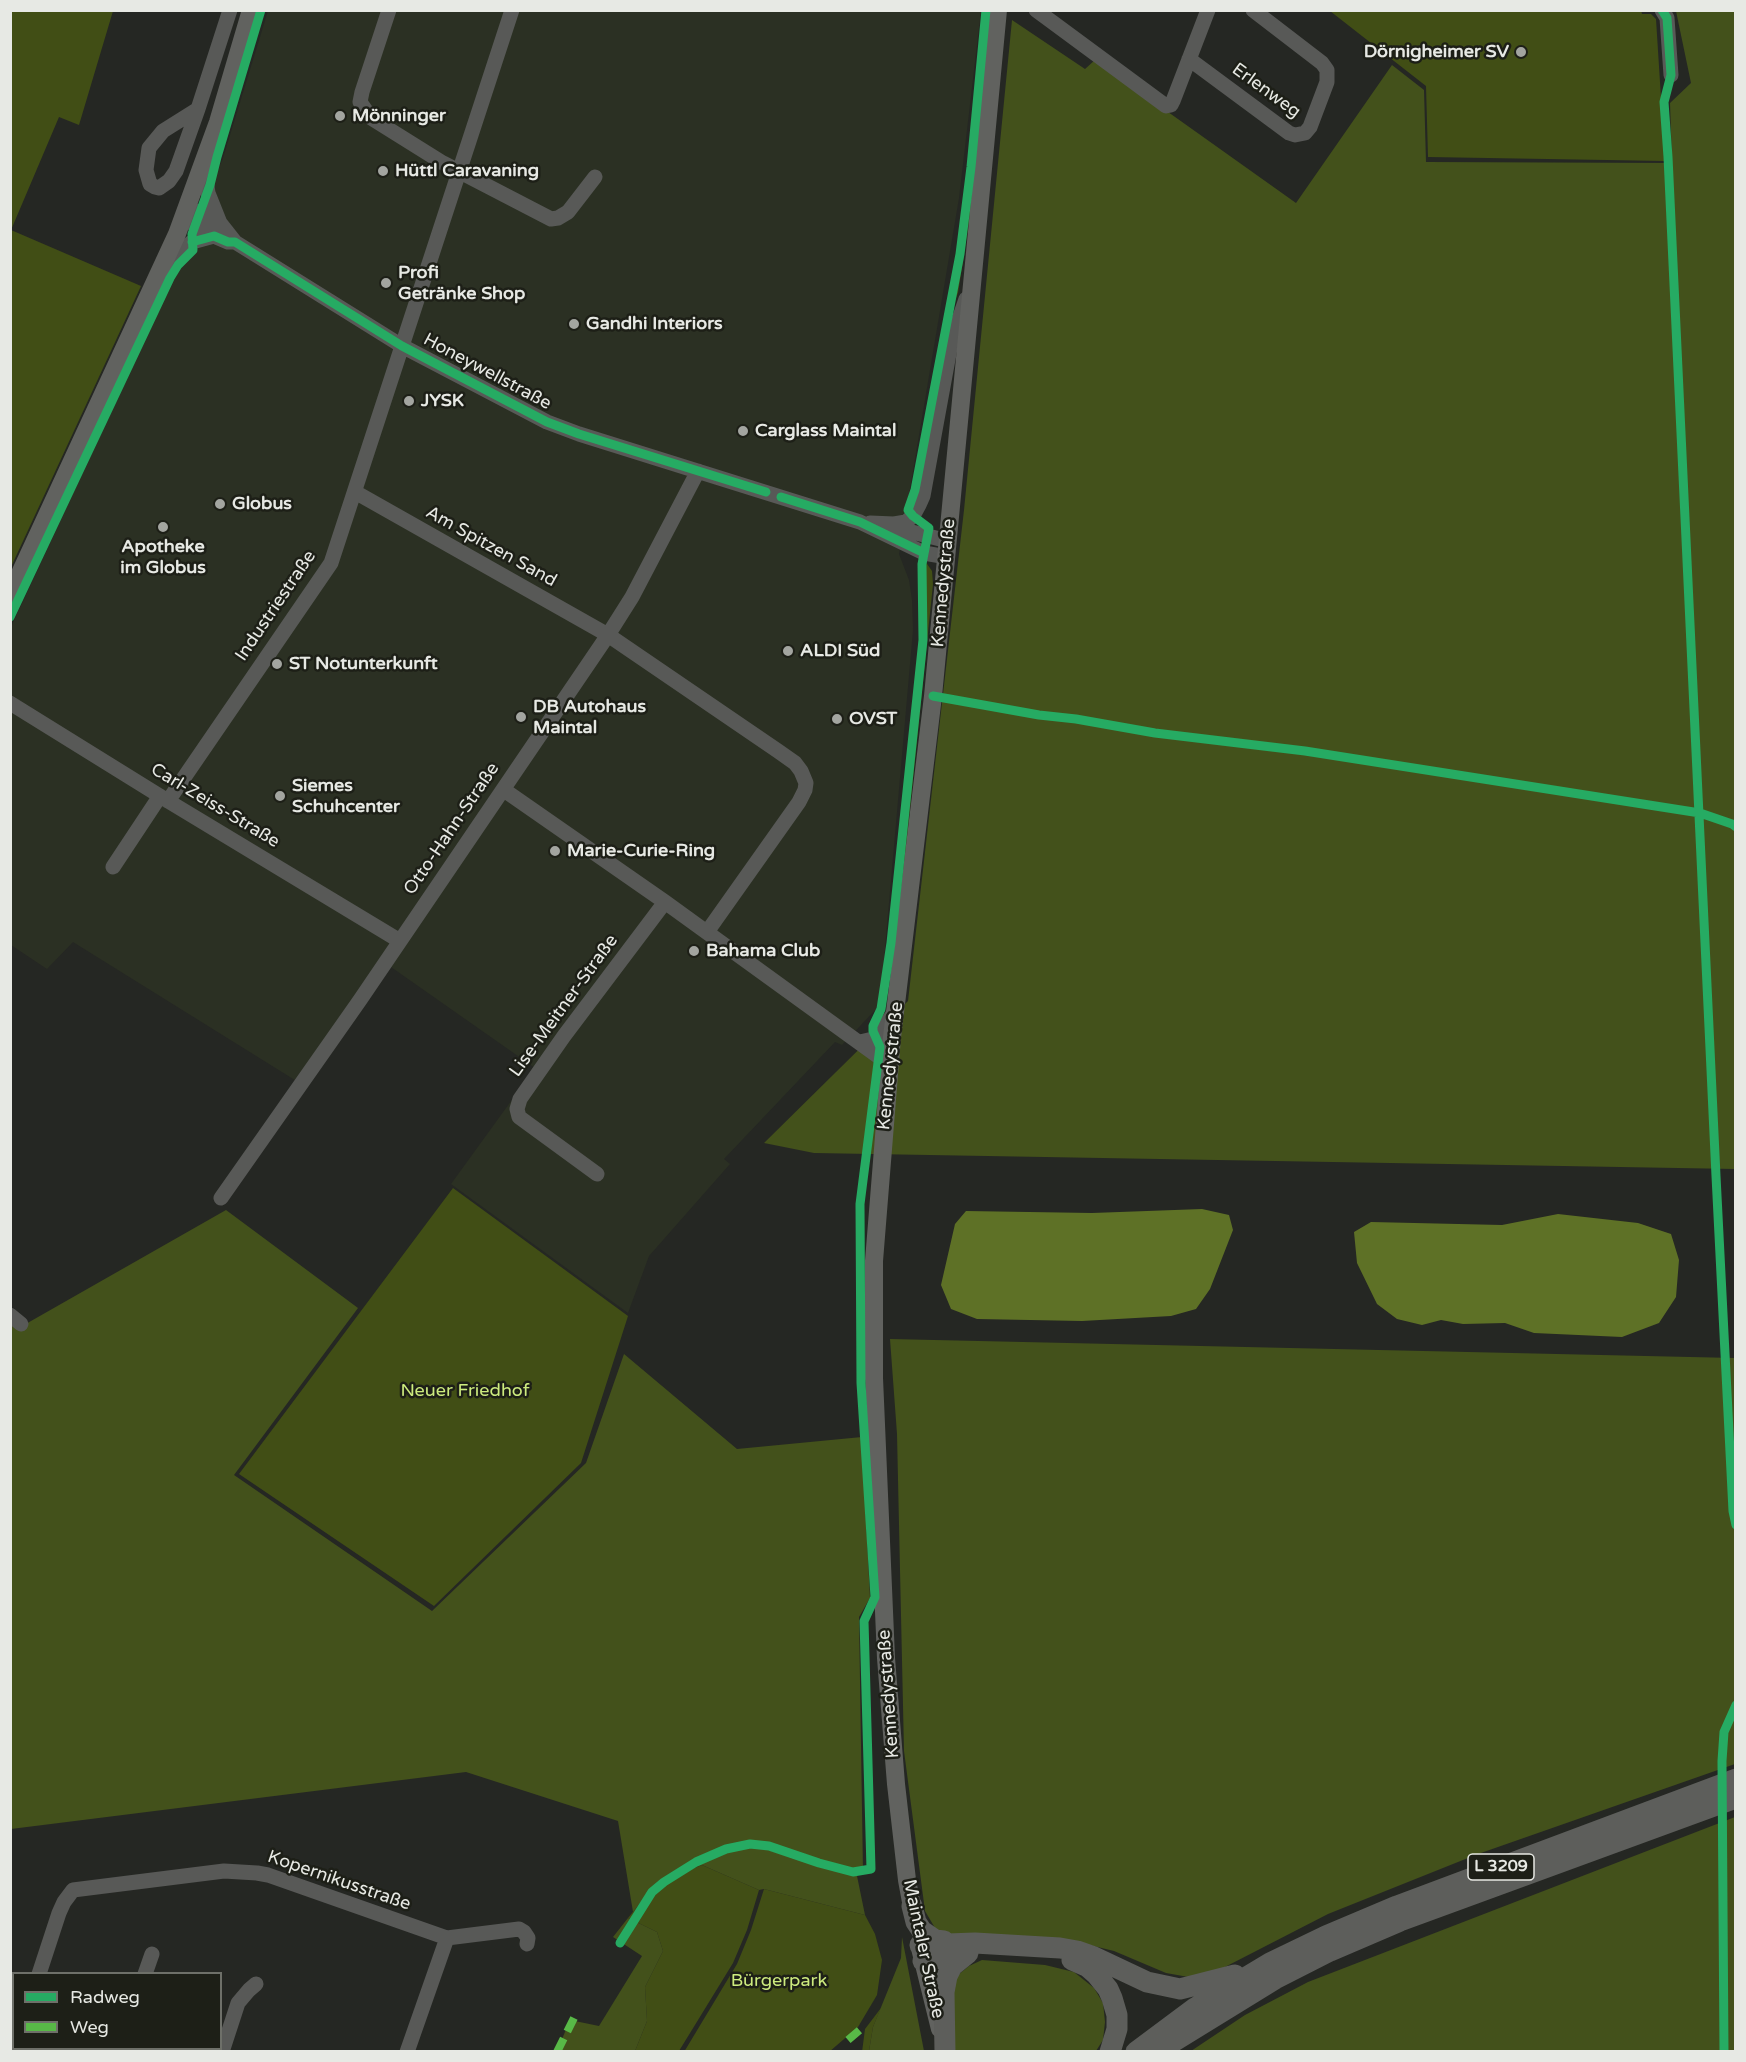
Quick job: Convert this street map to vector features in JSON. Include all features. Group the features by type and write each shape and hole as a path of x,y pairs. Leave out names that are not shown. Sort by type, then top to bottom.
{"highway":[{"name":"L 3209","path":"1136,2052 1195,2008 1270,1963 1326,1936 1397,1906 1736,1779"},
{"name":"L 3209","path":"1158,2052 1275,1978 1330,1951 1400,1921 1736,1798"},
{"path":"912,1906 916,1922 928,1937 936,1940 966,1948 1018,1950 1063,1957 1088,1967 1108,1989 1115,2007 1117,2030 1110,2052"},
{"path":"921,1953 966,1948 1045,1946 1077,1951 1147,1982 1180,1989 1220,1980 1270,1963"},
{"path":"945,2052 944,1992 947,1976 966,1948"}],"main road":[{"path":"10,595 157,282 204,165 251,10"},
{"name":"Kennedystraße","path":"904,1848 896,1784 886,1658 874,1378 874,1261 890,1065 933,696 998,10"},
{"name":"Maintaler Straße","path":"904,1848 907,1880 921,1953 945,2052"}],"street":[{"path":"198,109 163,131 152,142 147,153 146,170 152,186 159,188 173,176 198,109 230,10"},
{"path":"389,10 360,102 371,118 461,172 550,219 558,218 568,212 595,177"},
{"name":"Industriestraße","path":"113,867 327,569 355,492 461,172 512,10"},
{"path":"1045,13 1163,105 1171,105 1208,10"},
{"name":"Erlenweg","path":"1190,59 1289,133 1295,135 1305,133 1310,127 1327,82 1328,70 1253,10"},
{"path":"1662,10 1667,18 1671,75"},
{"name":"Honeywellstraße","path":"204,165 217,230"},
{"name":"Honeywellstraße","path":"185,212 402,346 547,422 860,522 924,554 947,549"},
{"path":"157,282 176,256 192,242 217,230"},
{"name":"Kennedystraße","path":"860,522 883,524 906,522 919,506 923,496 951,343 971,288"},
{"name":"Otto-Hahn-Straße","path":"221,1198 400,942 608,635 632,597 698,471"},
{"name":"Am Spitzen Sand","path":"355,492 608,635"},
{"path":"883,524 947,549"},
{"path":"608,635 795,763 804,777 805,790 799,802 706,932"},
{"name":"Carl-Zeiss-Straße","path":"10,703 400,942"},
{"path":"504,790 665,902 890,1065"},
{"name":"Lise-Meitner-Straße","path":"597,1174 519,1118 517,1109 520,1099 564,1035 665,902"},
{"path":"860,1042 877,1038 896,1009"},
{"name":"Kopernikusstraße","path":"40,1972 63,1902 73,1890 224,1871 268,1875 447,1938 519,1929 528,1938 527,1944"},
{"path":"407,2052 447,1938"},
{"path":"146,1972 152,1954"},
{"path":"222,2052 238,2003 256,1984"}],"shaded area":[{"path":"268,11 981,11 959,198 899,554 909,580 913,630 880,1005 842,1045 835,1042 724,1159 730,1164 649,1256 628,1313 451,1184 535,1068 381,960 298,1082 73,942 47,969 11,945 11,627 173,279 223,158"},
{"path":"1676,11 1735,11 1735,1169 814,1153 764,1143 908,1001 964,510 1012,20 1085,69 1095,60 1296,203 1392,65 1424,90 1426,162 1672,163 1670,103 1691,83"},
{"path":"1202,1209 1229,1215 1233,1230 1210,1289 1196,1309 1171,1316 1082,1321 977,1319 951,1309 941,1285 955,1224 966,1211 1092,1213"},
{"path":"226,1210 358,1308 234,1475 432,1611 586,1463 624,1354 737,1449 862,1437 870,1598 859,1617 863,1872 857,1876 865,1915 764,1889 759,1890 702,1865 657,1882 633,1912 618,1821 466,1772 11,1829 10,1315 24,1325"},
{"path":"1558,1214 1638,1223 1671,1234 1679,1260 1676,1297 1659,1323 1622,1337 1534,1333 1505,1323 1463,1324 1441,1320 1422,1325 1397,1319 1377,1304 1357,1263 1354,1232 1371,1222 1502,1225"},
{"path":"890,1339 1735,1358 1735,1764 1478,1854 1328,1914 1223,1968 1194,1978 1166,1973 1114,1951 1081,1943 944,1934 935,1928 925,1911 904,1751 897,1434"},
{"path":"1735,1817 1735,2051 1191,2051 1245,2015 1308,1982"},
{"path":"628,1918 657,1932 663,1951 645,1987 647,2021 635,2051 557,2051 570,2020 599,2026 642,1956 613,1937"},
{"path":"902,1937 924,2051 869,2051 873,2027 901,1958"},
{"path":"982,1960 1045,1965 1074,1972 1094,1988 1103,2003 1105,2022 1103,2040 1096,2051 955,2051 952,1990 958,1975 969,1966"}],"green space":[{"path":"11,10 113,11 79,125 59,117 11,230"},
{"name":"Dörnigheimer SV","path":"1641,10 1642,14 1651,14 1656,19 1665,161 1428,157 1426,86 1330,11"},
{"path":"988,11 992,11 972,202 958,293 952,307 973,167"},
{"path":"11,230 141,286 11,567"},
{"path":"925,561 932,571 933,584 895,955 888,981 883,1019 875,1029 883,1010 892,951 924,648 923,564"},
{"name":"Neuer Friedhof","path":"453,1188 628,1316 581,1463 434,1606 239,1474"},
{"path":"702,1865 759,1890 747,1930 733,1963 679,2051 635,2051 647,2021 645,1987 663,1951 657,1932 628,1918 657,1882"},
{"name":"Bürgerpark","path":"764,1889 865,1915 875,1934 882,1960 877,1995 858,2027 829,2052 684,2052 737,1964"},
{"path":"881,2008 873,2027 869,2051 862,2052 865,2029"}],"marked path":[{"path":"557,2052 575,2016"},
{"path":"848,2040 861,2029"}],"cycle path":[{"path":"10,617 170,278 178,265 193,250 192,234 210,185 261,10"},
{"path":"620,1943 652,1892 696,1862 726,1849 750,1844 769,1846 853,1872 871,1869 864,1621 875,1597 861,1383 860,1204 880,1047 873,1026 881,1009 891,943 923,640 922,564 929,528 908,510 915,490 960,254 986,10"},
{"path":"1662,10 1667,18 1671,75 1664,102 1716,1176 1733,1511 1736,1525"},
{"path":"192,242 214,236 228,242 235,242 402,346 547,422 766,492"},
{"path":"781,497 860,522 924,553"},
{"path":"933,696 1155,733 1305,751 1700,813 1736,827"},
{"path":"1724,2052 1722,1761 1724,1732 1736,1705"}],"place":[{"name":"Dörnigheimer SV","path":"1521,52"},
{"name":"Mönninger","path":"340,116"},
{"name":"Hüttl Caravaning","path":"383,171"},
{"name":"Profi Getränke Shop","path":"386,283"},
{"name":"Gandhi Interiors","path":"574,324"},
{"name":"JYSK","path":"409,401"},
{"name":"Carglass Maintal","path":"743,431"},
{"name":"Globus","path":"220,504"},
{"name":"Apotheke im Globus","path":"163,527"},
{"name":"ALDI Süd","path":"788,651"},
{"name":"ST Notunterkunft","path":"277,664"},
{"name":"DB Autohaus Maintal","path":"521,717"},
{"name":"OVST","path":"837,719"},
{"name":"Siemes Schuhcenter","path":"280,796"},
{"name":"Marie-Curie-Ring","path":"555,851"},
{"name":"Bahama Club","path":"694,951"}]}
